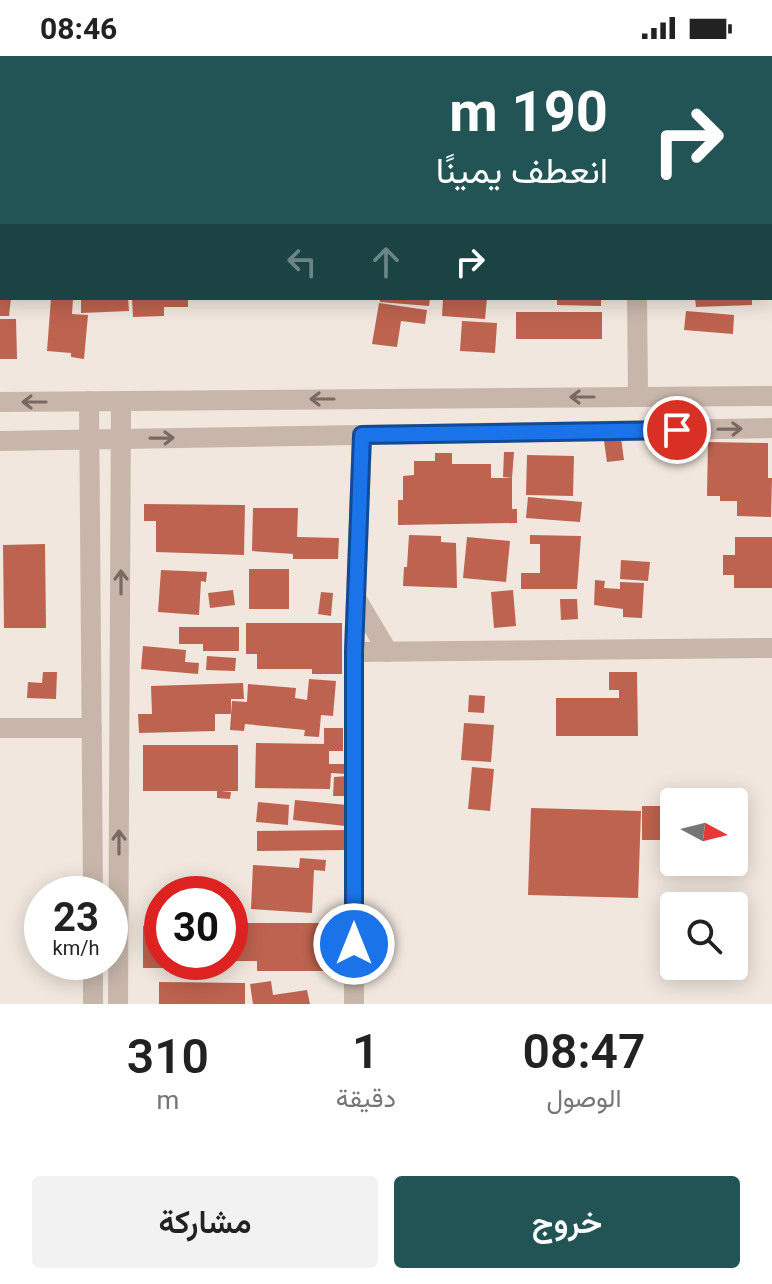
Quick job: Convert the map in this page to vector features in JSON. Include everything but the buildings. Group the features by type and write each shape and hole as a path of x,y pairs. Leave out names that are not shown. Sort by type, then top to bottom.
{"street":[{"path":"637,300 638,397"},
{"path":"0,402 772,396"},
{"path":"89,401 93,876"},
{"path":"118,1004 121,401"},
{"path":"0,441 772,428"},
{"path":"354,1004 354,652 362,435"},
{"path":"356,598 388,652"},
{"path":"354,652 772,648"},
{"path":"0,728 92,728"},
{"path":"93,980 93,1004"}],"route":[{"path":"354,944 354,652 362,435 677,430"}]}
